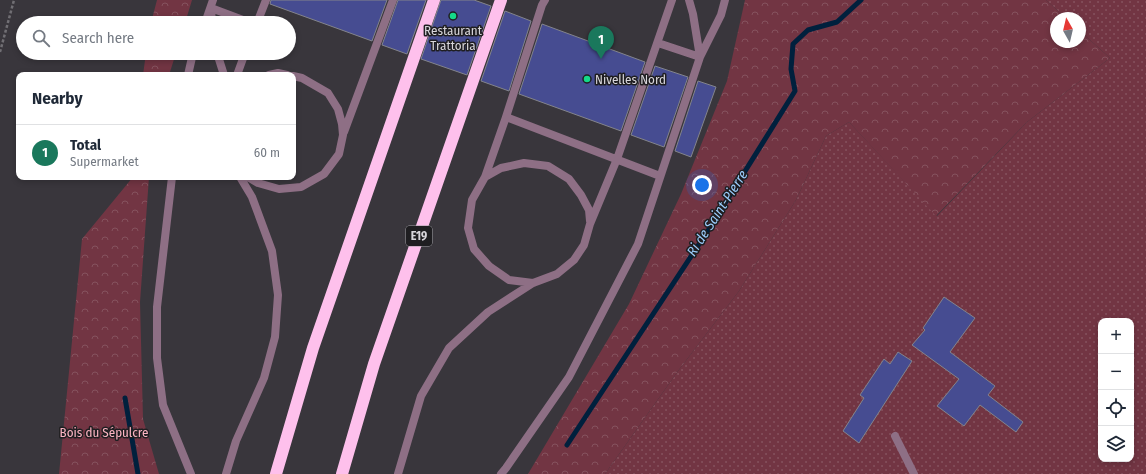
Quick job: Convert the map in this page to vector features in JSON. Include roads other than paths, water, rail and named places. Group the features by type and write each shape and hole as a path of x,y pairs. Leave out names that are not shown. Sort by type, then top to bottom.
{"highway":[{"path":"276,474 313,348 434,0"},
{"name":"E19","path":"342,474 374,364 501,0"}],"street":[{"path":"260,16 266,0"},
{"path":"253,180 279,189 301,187 324,174 339,154 343,134 393,0"},
{"path":"533,283 509,280 489,266 474,249 468,228 472,200 485,178 542,5 545,0"},
{"path":"398,474 420,396 449,348 488,312 533,283 557,274 574,260 584,245 590,224 617,159 672,0"},
{"path":"689,0 693,14 700,57"},
{"path":"501,474 569,377 638,244 700,57 721,15 725,0"},
{"path":"208,16 212,4"},
{"path":"212,4 212,16"},
{"path":"212,4 237,16"},
{"path":"658,43 700,57"},
{"path":"189,72 191,60"},
{"path":"219,60 223,72"},
{"path":"238,72 242,60"},
{"path":"296,77 302,78 328,93 338,109 343,134"},
{"path":"506,117 660,176"},
{"path":"485,178 501,168 524,163 548,166 569,179 581,195 589,210 590,224"},
{"path":"172,180 156,307 158,358 163,405 191,474"},
{"path":"226,474 236,441 264,378 275,337 278,295 272,251 252,197 242,180"},
{"path":"895,436 914,474"}],"waterway":[{"name":"Ri de Saint-Pierre","path":"567,445 709,229 795,91 791,69 793,44 808,30 837,22 861,0"},
{"path":"125,398 138,474"}],"place":[{"name":"Restaurant Trattoria","path":"453,16"},
{"name":"Total","path":"601,59"},
{"name":"Nivelles Nord","path":"587,79"}],"park label":[{"name":"Bois du Sépulcre","path":"104,432"}]}
